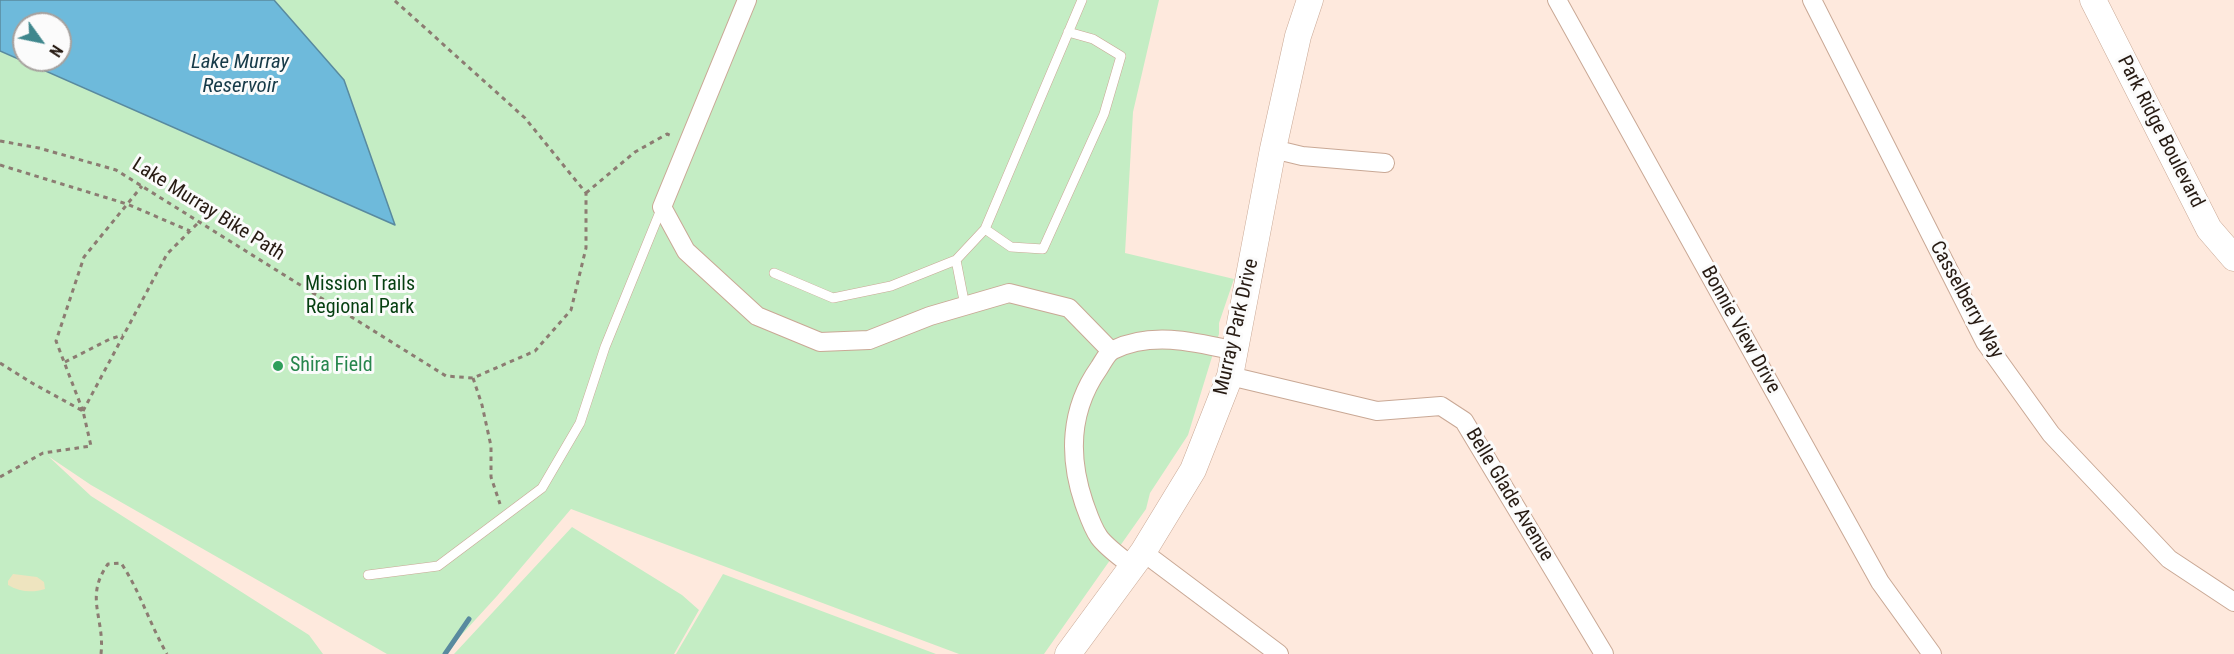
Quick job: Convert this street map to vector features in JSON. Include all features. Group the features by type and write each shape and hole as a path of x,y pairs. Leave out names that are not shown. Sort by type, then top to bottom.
{"street":[{"path":"747,0 662,207 686,251 757,316 820,342 869,340 930,316 1009,293 1069,308 1111,351"},
{"name":"Murray Park Drive","path":"1068,654 1138,560 1193,470 1230,376 1273,149 1298,36 1310,0"},
{"name":"Bonnie View Drive","path":"1557,0 1880,582 1932,654"},
{"name":"Casselberry Way","path":"1812,0 1985,342 2051,434 2169,559 2234,602"},
{"name":"Park Ridge Boulevard","path":"2093,0 2208,229 2234,258"},
{"path":"1273,149 1302,156 1385,163"},
{"path":"1234,351 1188,340 1164,339 1140,342 1111,351 1087,386 1080,403 1073,457 1079,490 1099,537 1138,560 1279,654"},
{"name":"Belle Glade Avenue","path":"1230,376 1377,411 1441,406 1464,421 1604,654"}],"lane":[{"path":"774,273 833,298 891,286 956,260 985,229 1082,0"},
{"path":"985,229 1011,247 1043,249 1104,114 1121,56 1093,39 1068,32"},
{"path":"369,574 438,567 542,488 580,423 605,347 662,207"},
{"path":"956,260 964,306"}],"path":[{"path":"394,0 525,118 586,193 586,248 571,310 535,351 473,378 491,446 491,477 504,516"},
{"path":"586,193 635,152 667,134 689,140"},
{"name":"Lake Murray Bike Path","path":"0,141 39,148 116,170 446,376 473,378"},
{"path":"0,165 127,204 190,231"},
{"path":"0,477 43,453 91,446 83,411 56,341 84,257 142,186"},
{"path":"83,411 167,254 200,221"},
{"path":"65,362 110,339 123,335"},
{"path":"0,363 83,411"},
{"path":"101,654 102,644 95,592 99,577 108,564 121,563 143,601 167,654"}],"green space":[{"name":"Mission Trails Regional Park","path":"0,0 1159,0 1133,112 1125,253 1234,279 1219,323 1219,334 1188,435 1150,493 1146,509 1044,654 959,654 571,509 444,654 387,654 91,485 48,456 91,496 309,635 323,654 0,654"},
{"path":"572,527 682,595 699,610 674,654 454,654"},
{"path":"723,574 936,654 676,654"}],"sand":[{"path":"13,574 37,577 44,582 45,589 26,591 12,587 8,585 8,581"}],"water":[{"name":"Lake Murray Reservoir","path":"0,0 274,0 344,80 395,225 48,72 72,72 72,12 12,12 12,56 0,51"}],"waterway":[{"path":"445,654 469,619"}],"place":[{"name":"Shira Field","path":"278,366"}]}
